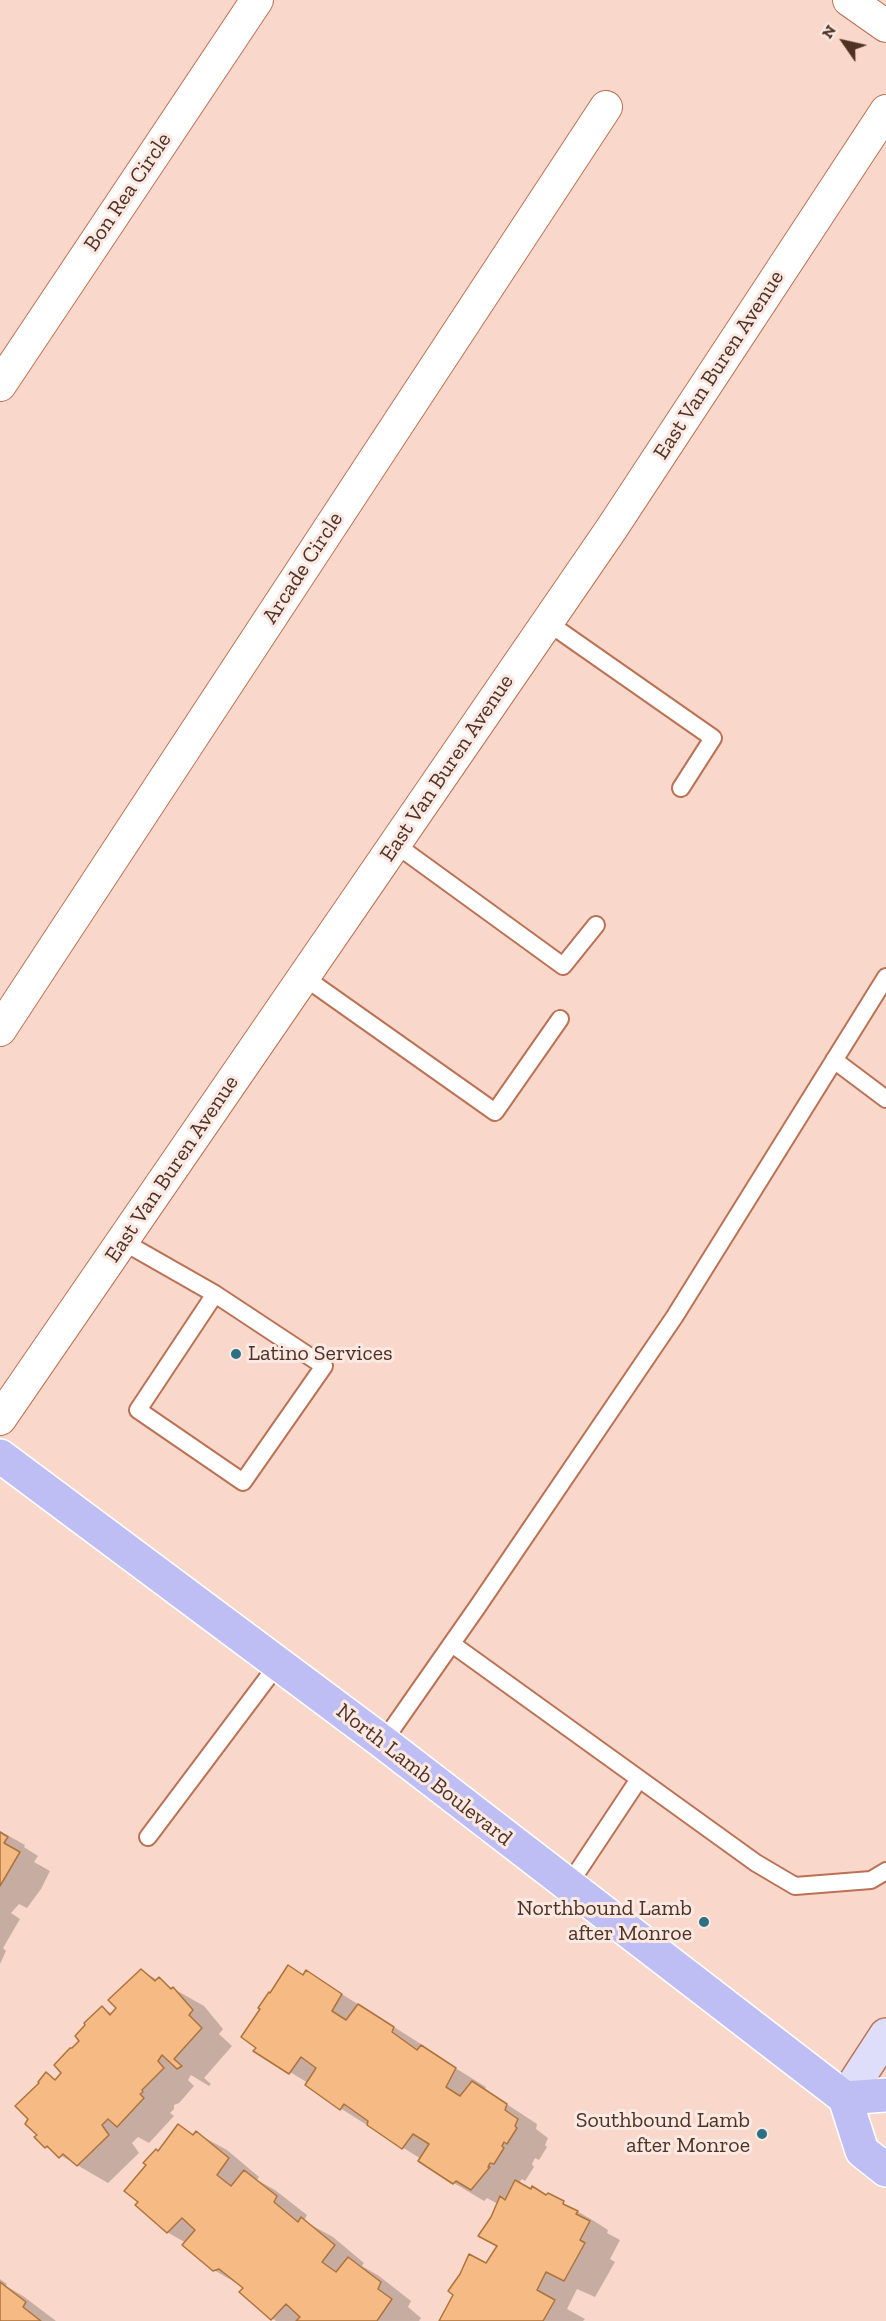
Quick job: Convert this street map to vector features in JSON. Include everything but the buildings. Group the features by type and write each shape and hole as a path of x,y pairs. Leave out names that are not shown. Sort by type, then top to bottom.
{"main road":[{"name":"North Lamb Boulevard","path":"0,1456 383,1742 845,2098"},
{"path":"886,2095 845,2098 862,2151 886,2170"}],"street":[{"name":"Bon Rea Circle","path":"0,385 257,0"},
{"path":"849,0 886,26"},
{"name":"Arcade Circle","path":"0,1030 606,106"},
{"name":"East Van Buren Avenue","path":"0,1419 612,528 886,111"},
{"path":"845,2098 886,2035"}],"lane":[{"path":"547,622 713,738 681,788"},
{"path":"394,844 563,966 596,925"},
{"path":"304,977 495,1112 560,1019"},
{"path":"383,1742 675,1316 886,977"},
{"path":"834,1060 886,1099"},
{"path":"122,1241 215,1294 324,1366 243,1482 138,1410 215,1294"},
{"path":"452,1644 756,1863 795,1886 871,1880 886,1871"},
{"path":"148,1837 278,1664"},
{"path":"568,1886 639,1779"}],"place":[{"name":"Latino Services","path":"236,1354"},
{"name":"Northbound Lamb after Monroe","path":"704,1922"},
{"name":"Southbound Lamb after Monroe","path":"762,2134"}]}
